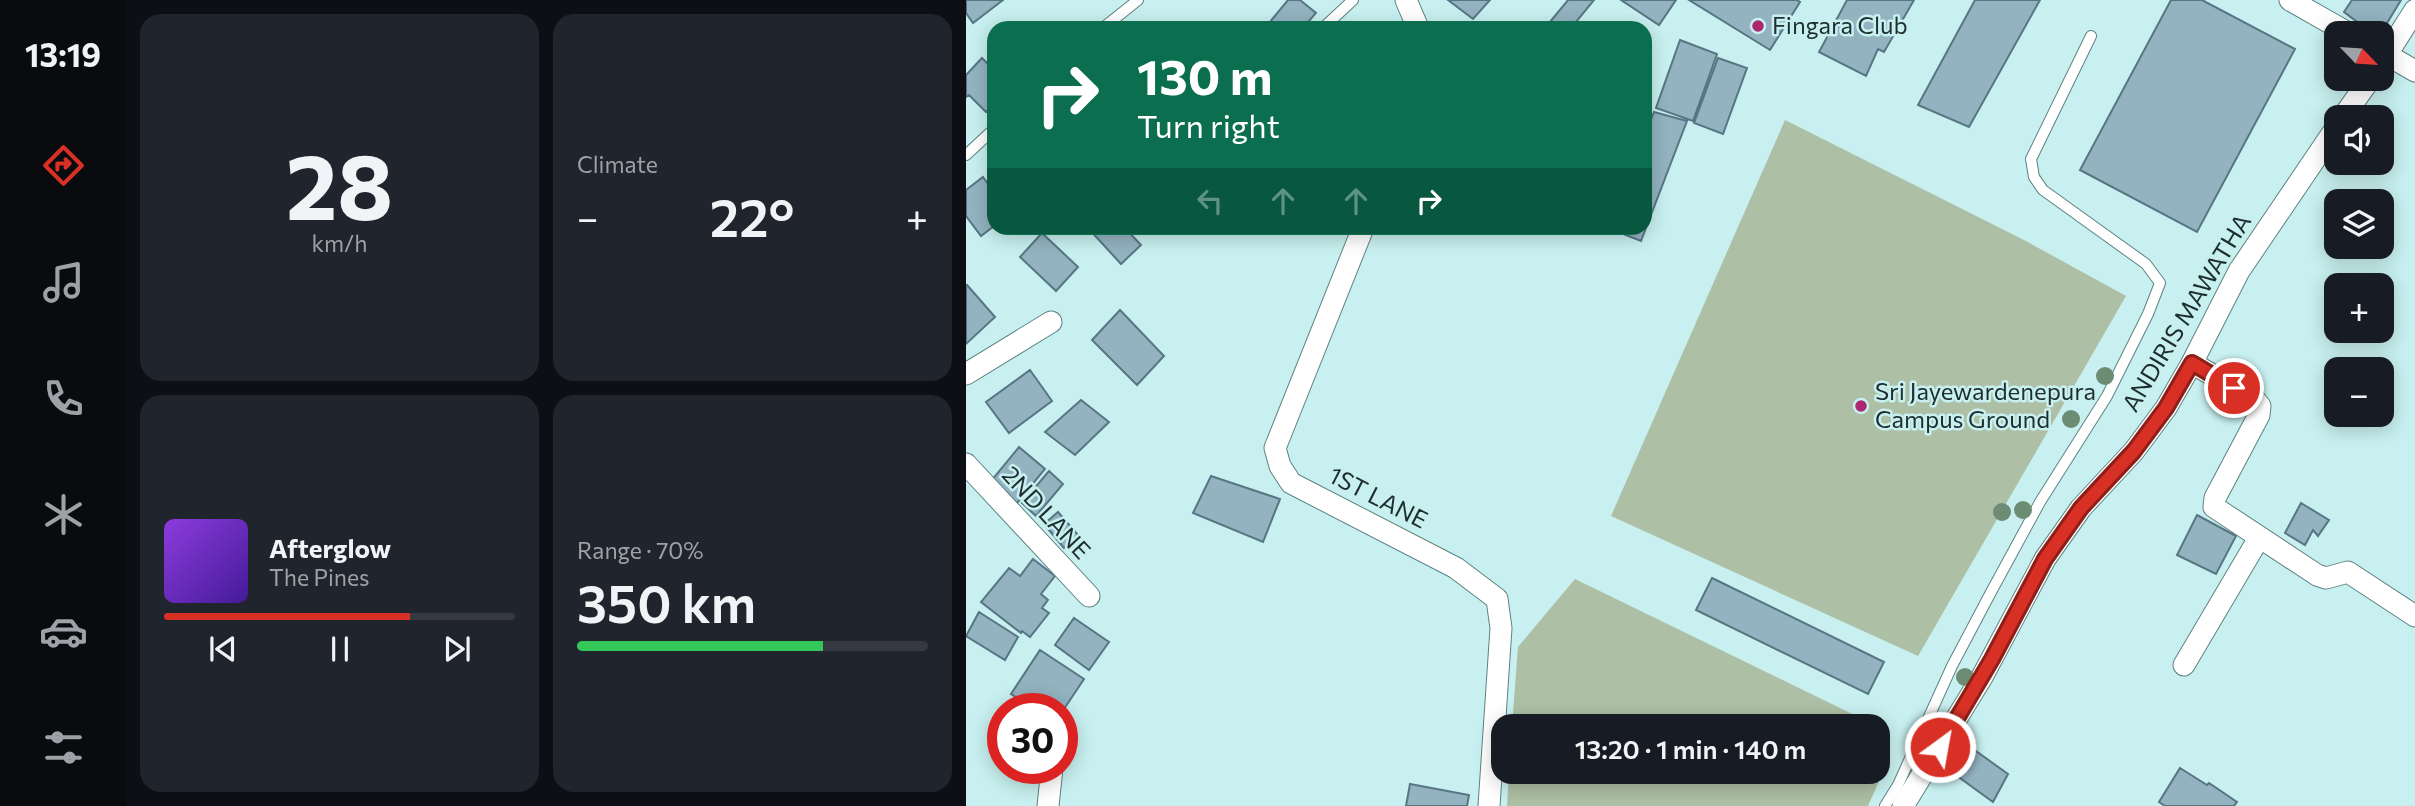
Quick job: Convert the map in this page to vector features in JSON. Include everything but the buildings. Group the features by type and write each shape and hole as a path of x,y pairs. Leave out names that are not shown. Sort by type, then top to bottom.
{"street":[{"path":"1406,0 1415,21"},
{"path":"2290,0 2327,21"},
{"path":"2394,40 2415,9"},
{"path":"2394,62 2415,71"},
{"name":"ANDIRIS MAWATHA","path":"1903,806 1982,677 2051,550 2081,508 2134,451 2166,408 2239,271 2324,146"},
{"name":"1ST LANE","path":"1360,235 1275,448 1280,466 1291,483 1456,568 1497,599 1501,628 1489,806"},
{"path":"966,374 1051,321"},
{"path":"2192,363 2255,400 2260,406 2259,415 2215,498 2214,507 2316,575 2326,578 2348,572 2415,616"},
{"name":"2ND LANE","path":"966,464 1089,596"},
{"path":"2185,665 2259,538"},
{"path":"1048,806 1050,784"}],"lane":[{"path":"1112,21 1139,0"},
{"path":"1330,21 1353,0"},
{"path":"1885,806 1898,785 1952,666 1983,606 2040,502 2107,396 2148,314 2160,283 2146,264 2043,190 2034,177 2031,159 2091,36"},
{"path":"966,155 987,136"}],"green space":[{"name":"Sri Jayewardenepura Campus Ground","path":"1785,120 2024,240 2126,296 1918,656 1611,516"},
{"path":"1575,579 1852,714 1513,714 1518,647"},
{"path":"1508,784 1878,784 1868,806 1507,806"}],"place":[{"name":"Fingara Club","path":"1758,26"},
{"name":"Sri Jayewardenepura Campus Ground","path":"1861,406"}],"route":[{"path":"1940,747 2063,531 2134,451 2166,408 2192,363 2234,388"}]}
